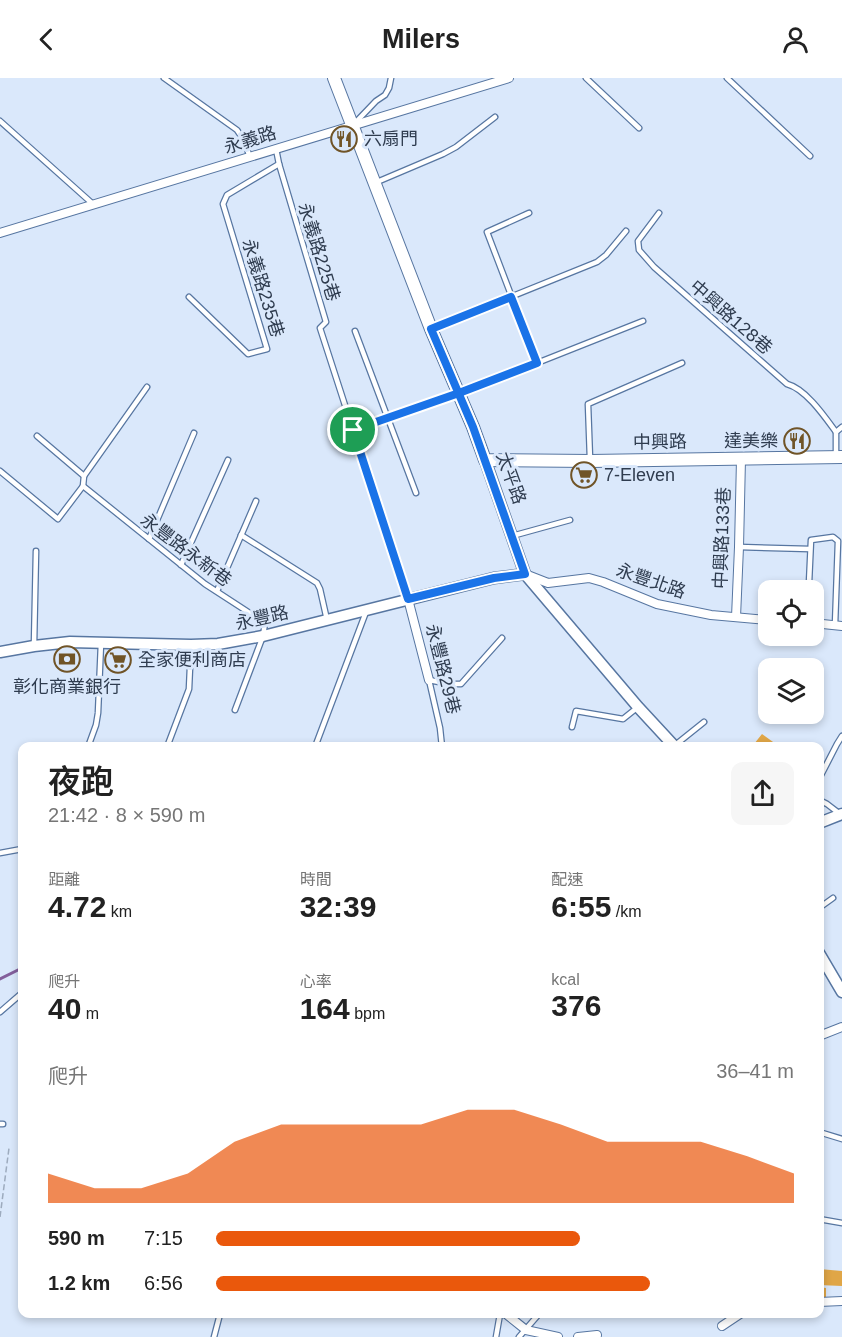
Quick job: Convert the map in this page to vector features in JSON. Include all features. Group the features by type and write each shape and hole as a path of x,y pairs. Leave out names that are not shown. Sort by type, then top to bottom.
{"main road":[{"name":"太平路","path":"333,78 485,460"},
{"name":"中興路","path":"485,460 591,462 839,457"}],"street":[{"name":"永義路","path":"0,233 509,78"},
{"path":"353,430 537,363"},
{"name":"永豐路29巷","path":"353,430 408,599 429,680"},
{"name":"中興路133巷","path":"736,617 741,459"},
{"name":"太平路","path":"485,460 525,574 670,742"},
{"name":"永豐路","path":"0,652 70,642 218,644 263,636 494,578 525,574"},
{"name":"永豐北路","path":"525,574 548,583 589,578 657,604 701,613 758,619"},
{"path":"824,822 841,814"},
{"path":"824,961 842,992"},
{"path":"824,1034 842,1027"},
{"path":"824,1302 842,1301"},
{"path":"509,1318 522,1333 558,1337"},
{"path":"722,1326 734,1318"},
{"path":"578,1337 597,1335"}],"lane":[{"path":"164,78 237,130 250,157"},
{"path":"352,126 385,95 391,78"},
{"path":"586,78 639,128"},
{"path":"728,78 810,156"},
{"path":"374,183 456,147 495,117"},
{"path":"0,121 94,205"},
{"name":"永義路225巷","path":"276,149 326,322 320,328 353,430"},
{"name":"永義路235巷","path":"189,297 248,354 267,349 223,204 227,195 279,164"},
{"path":"530,213 487,232 537,363 643,321"},
{"name":"中興路128巷","path":"659,213 638,241 639,250 654,267 787,384 800,391 836,432"},
{"path":"431,329 597,262 626,231"},
{"path":"355,332 416,493"},
{"path":"591,462 588,404 682,363"},
{"path":"0,471 58,519 83,486 84,476 147,387"},
{"path":"836,432 842,427"},
{"name":"中興路","path":"836,432 839,457"},
{"path":"149,539 194,433"},
{"path":"37,436 84,476"},
{"path":"181,565 228,460"},
{"name":"永豐路永新巷","path":"83,486 205,584 265,623 263,636"},
{"path":"217,591 256,501"},
{"path":"512,536 570,520"},
{"path":"241,535 317,583 327,620"},
{"path":"809,580 811,540 833,537 838,541 838,625"},
{"path":"739,547 810,549"},
{"path":"34,646 36,551"},
{"path":"317,742 367,609"},
{"path":"235,710 263,636"},
{"path":"429,680 461,684 502,638"},
{"path":"90,742 98,713 101,643"},
{"path":"169,742 189,689 190,645"},
{"name":"永豐路29巷","path":"429,680 441,742"},
{"path":"572,726 576,711 623,719 638,707"},
{"path":"680,742 704,722"},
{"path":"824,769 842,736"},
{"path":"824,802 841,814"},
{"path":"0,853 18,850"},
{"path":"824,904 833,898"},
{"path":"0,1012 18,996"},
{"path":"824,1134 842,1139"},
{"path":"824,1220 842,1223"},
{"path":"214,1337 219,1318"},
{"path":"496,1337 499,1318"},
{"path":"522,1333 535,1318"}],"path":[{"path":"0,1217 2,1183 9,1148"}],"building":[{"path":"762,734 773,742 756,742"},
{"path":"824,1269 842,1271 842,1286 824,1285"},
{"path":"824,1288 826,1288 826,1301 824,1301"}],"waterway":[{"path":"0,979 18,970"}],"place":[{"name":"六扇門","path":"344,139"},
{"name":"達美樂","path":"797,441"},
{"name":"7-Eleven","path":"584,475"},
{"name":"彰化商業銀行","path":"67,659"},
{"name":"全家便利商店","path":"118,660"}],"route":[{"path":"353,430 387,416 459,393 537,363 511,297 431,329 459,393 473,427 525,574 494,578 408,599 353,430"}]}
